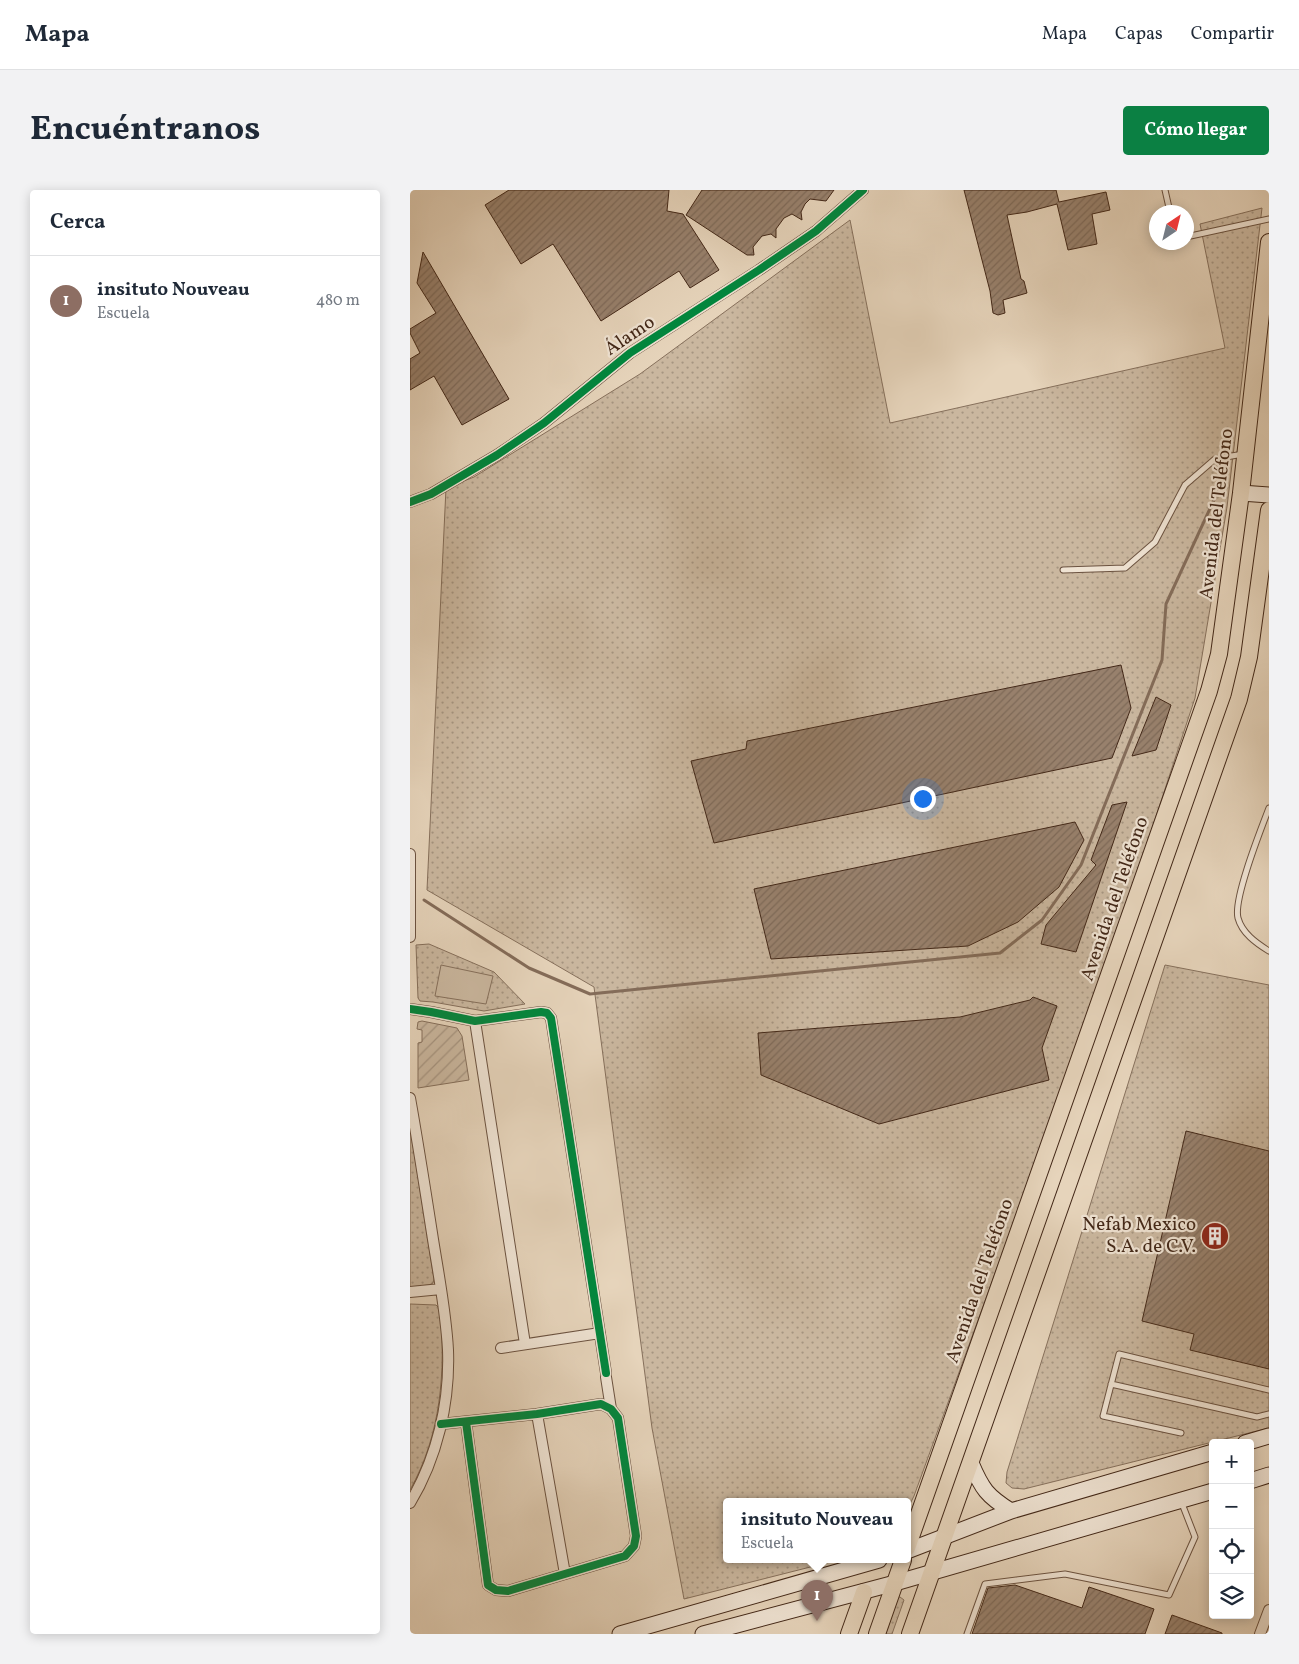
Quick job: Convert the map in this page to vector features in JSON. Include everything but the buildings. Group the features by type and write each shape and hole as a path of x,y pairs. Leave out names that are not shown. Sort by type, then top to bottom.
{"main road":[{"name":"Avenida del Teléfono","path":"911,1538 1209,691 1219,654 1242,493 1269,242"},
{"path":"1242,493 1269,495"},
{"path":"910,1634 1239,699 1249,657 1269,510"},
{"path":"1254,1440 1269,1436"},
{"path":"911,1548 1011,1511 1209,1453"},
{"path":"971,1463 984,1490 1011,1511"},
{"path":"1254,1480 1269,1475"},
{"path":"703,1634 932,1573 1209,1492"},
{"path":"620,1634 868,1563"},
{"path":"877,1634 902,1563"},
{"path":"849,1634 864,1592"}],"street":[{"name":"Álamo","path":"410,502 452,483 544,423 630,353 760,270 816,231 863,190"},
{"path":"410,854 410,937"},
{"path":"410,1009 475,1021 541,1012 547,1013 551,1018 611,1408 618,1418 636,1536 634,1546 625,1556 508,1591 496,1590 488,1585 466,1422"},
{"path":"475,1021 525,1344"},
{"path":"410,1098 441,1289 448,1350 447,1389 441,1424 425,1474 410,1503"},
{"path":"410,1292 441,1289"},
{"path":"502,1348 600,1333"},
{"path":"441,1424 537,1414 601,1404 611,1408"},
{"path":"537,1414 565,1574"},
{"path":"1260,1634 1269,1610"}],"lane":[{"path":"1165,190 1168,205"},
{"path":"1194,235 1269,219"},
{"path":"1063,570 1125,568 1155,542 1185,485 1215,459 1246,454"},
{"path":"1269,808 1239,898 1238,918 1246,933 1269,951"},
{"path":"1181,1433 1103,1416 1119,1354 1269,1390"},
{"path":"1111,1384 1257,1417 1269,1414"},
{"path":"967,1634 985,1584 1066,1574 1170,1595 1195,1537 1181,1500"}],"shaded area":[{"path":"1262,208 1227,507 1195,698 1103,977 914,1496 911,1502 911,1498 723,1498 723,1563 826,1563 684,1599 652,1428 594,987 427,890 446,488 474,477 640,374 850,220 890,423 1225,348 1200,224"},
{"path":"429,944 494,972 525,1004 484,1011 420,1001 418,998 416,945"},
{"path":"441,965 493,976 486,1004 435,996"},
{"path":"1165,965 1269,985 1269,1428 1225,1439 1209,1439 1209,1443 1024,1489 1012,1488 1006,1483 1007,1472"},
{"path":"422,1021 457,1028 462,1036 469,1080 418,1088 418,1043 422,1042 422,1030 417,1029 418,1022"},
{"path":"410,1126 434,1279 433,1283 429,1285 410,1287"},
{"path":"410,1304 436,1305 440,1309 442,1356 439,1402 435,1425 429,1447 410,1490"},
{"path":"896,1597 904,1600 892,1634 883,1634"}],"waterway":[{"path":"424,900 529,968 590,994 1000,953 1042,920 1081,865 1162,660 1166,604 1219,489"}],"cycle path":[{"path":"410,502 431,494 497,455 544,423 630,353 816,231 863,190"},
{"path":"410,1009 475,1021 541,1012 547,1013 551,1018 606,1373"},
{"path":"441,1424 537,1414 601,1404 611,1409 618,1418 636,1536 634,1546 625,1556 508,1591 496,1590 488,1585 466,1422"}],"place":[{"name":"Nefab Mexico S.A. de C.V.","path":"1215,1236"},
{"name":"insituto Nouveau","path":"817,1621"}]}
